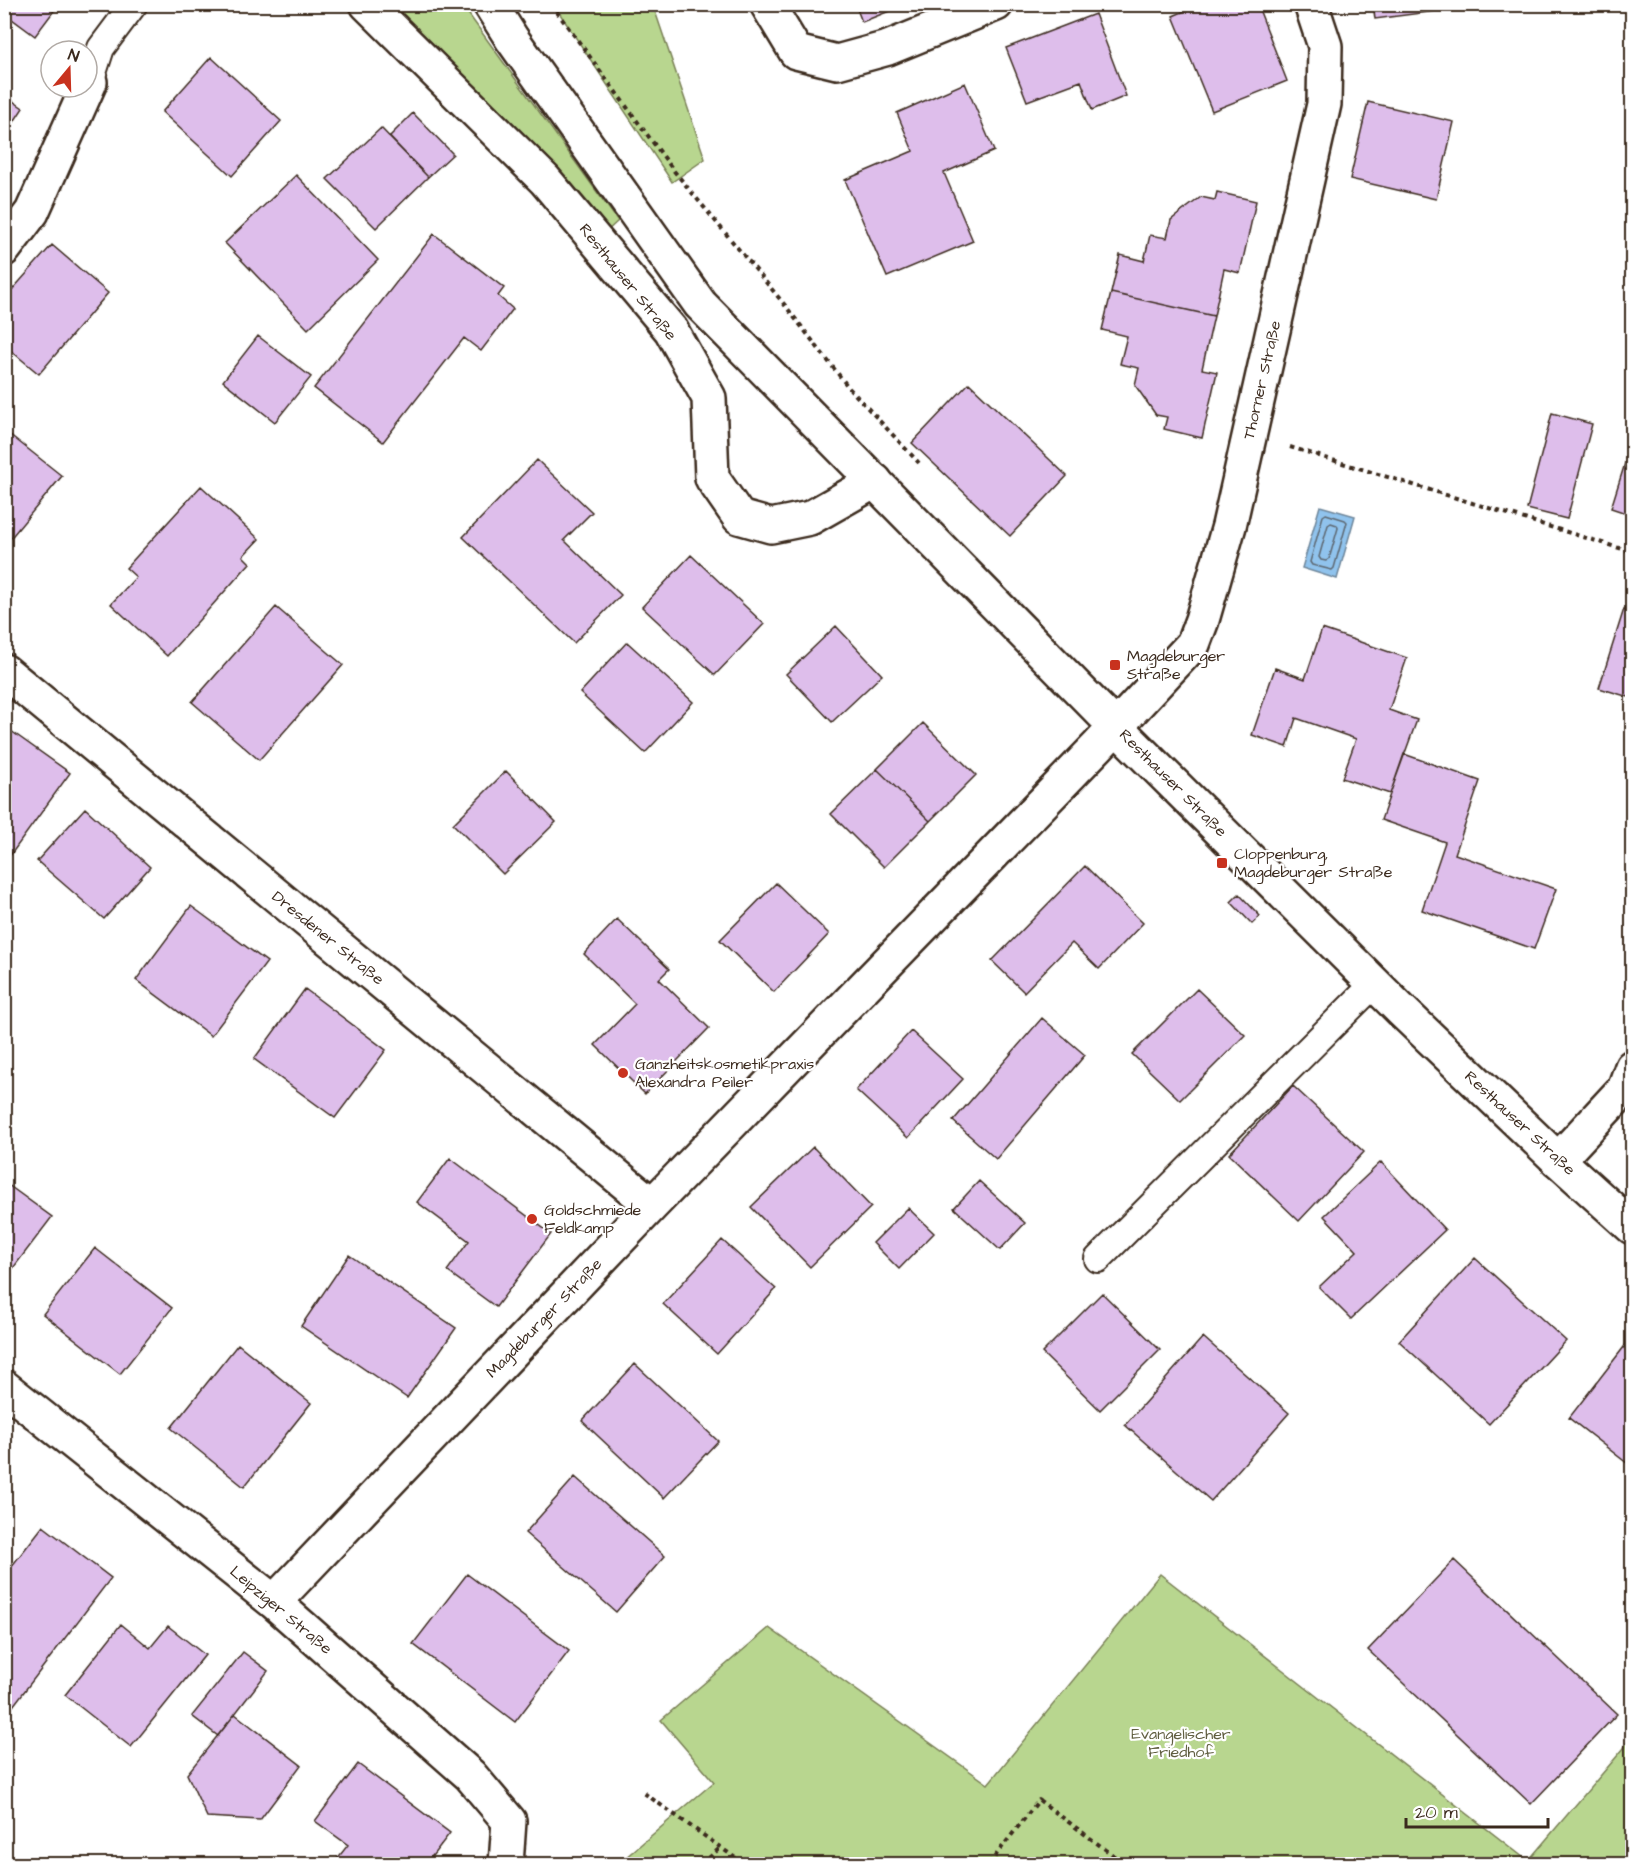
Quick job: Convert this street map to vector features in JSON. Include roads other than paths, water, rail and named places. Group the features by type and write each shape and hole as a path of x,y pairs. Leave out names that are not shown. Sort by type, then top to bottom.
{"street":[{"name":"Resthauser Straße","path":"368,4 545,180 671,330 709,398 712,478 739,517 771,526 810,518 875,481"},
{"name":"Resthauser Straße","path":"490,4 512,39 700,304 1116,727 1374,983 1558,1160 1632,1227"},
{"path":"767,4 795,52 837,62 888,48 996,4"},
{"name":"Thorner Straße","path":"1116,727 1193,644 1229,526 1324,104 1325,46 1311,4"},
{"path":"4,249 32,212 82,99"},
{"name":"Dresdener Straße","path":"4,671 652,1205"},
{"name":"Magdeburger Straße","path":"274,1602 652,1205 1116,727"},
{"path":"1558,1160 1624,1089 1632,1067"},
{"name":"Leipziger Straße","path":"4,1387 274,1602 470,1775 509,1821 506,1864"}],"lane":[{"path":"99,54 101,48 134,4"},
{"path":"1098,1259 1374,983"}],"water":[{"path":"1320,506 1355,516 1337,579 1302,568"}],"place":[{"name":"Magdeburger Straße","path":"1115,665"},
{"name":"Cloppenburg, Magdeburger Straße","path":"1222,863"},
{"name":"Ganzheitskosmetikpraxis Alexandra Peiler","path":"623,1073"},
{"name":"Goldschmiede Feldkamp","path":"532,1219"}],"park label":[{"name":"Evangelischer Friedhof","path":"1181,1743"}]}
